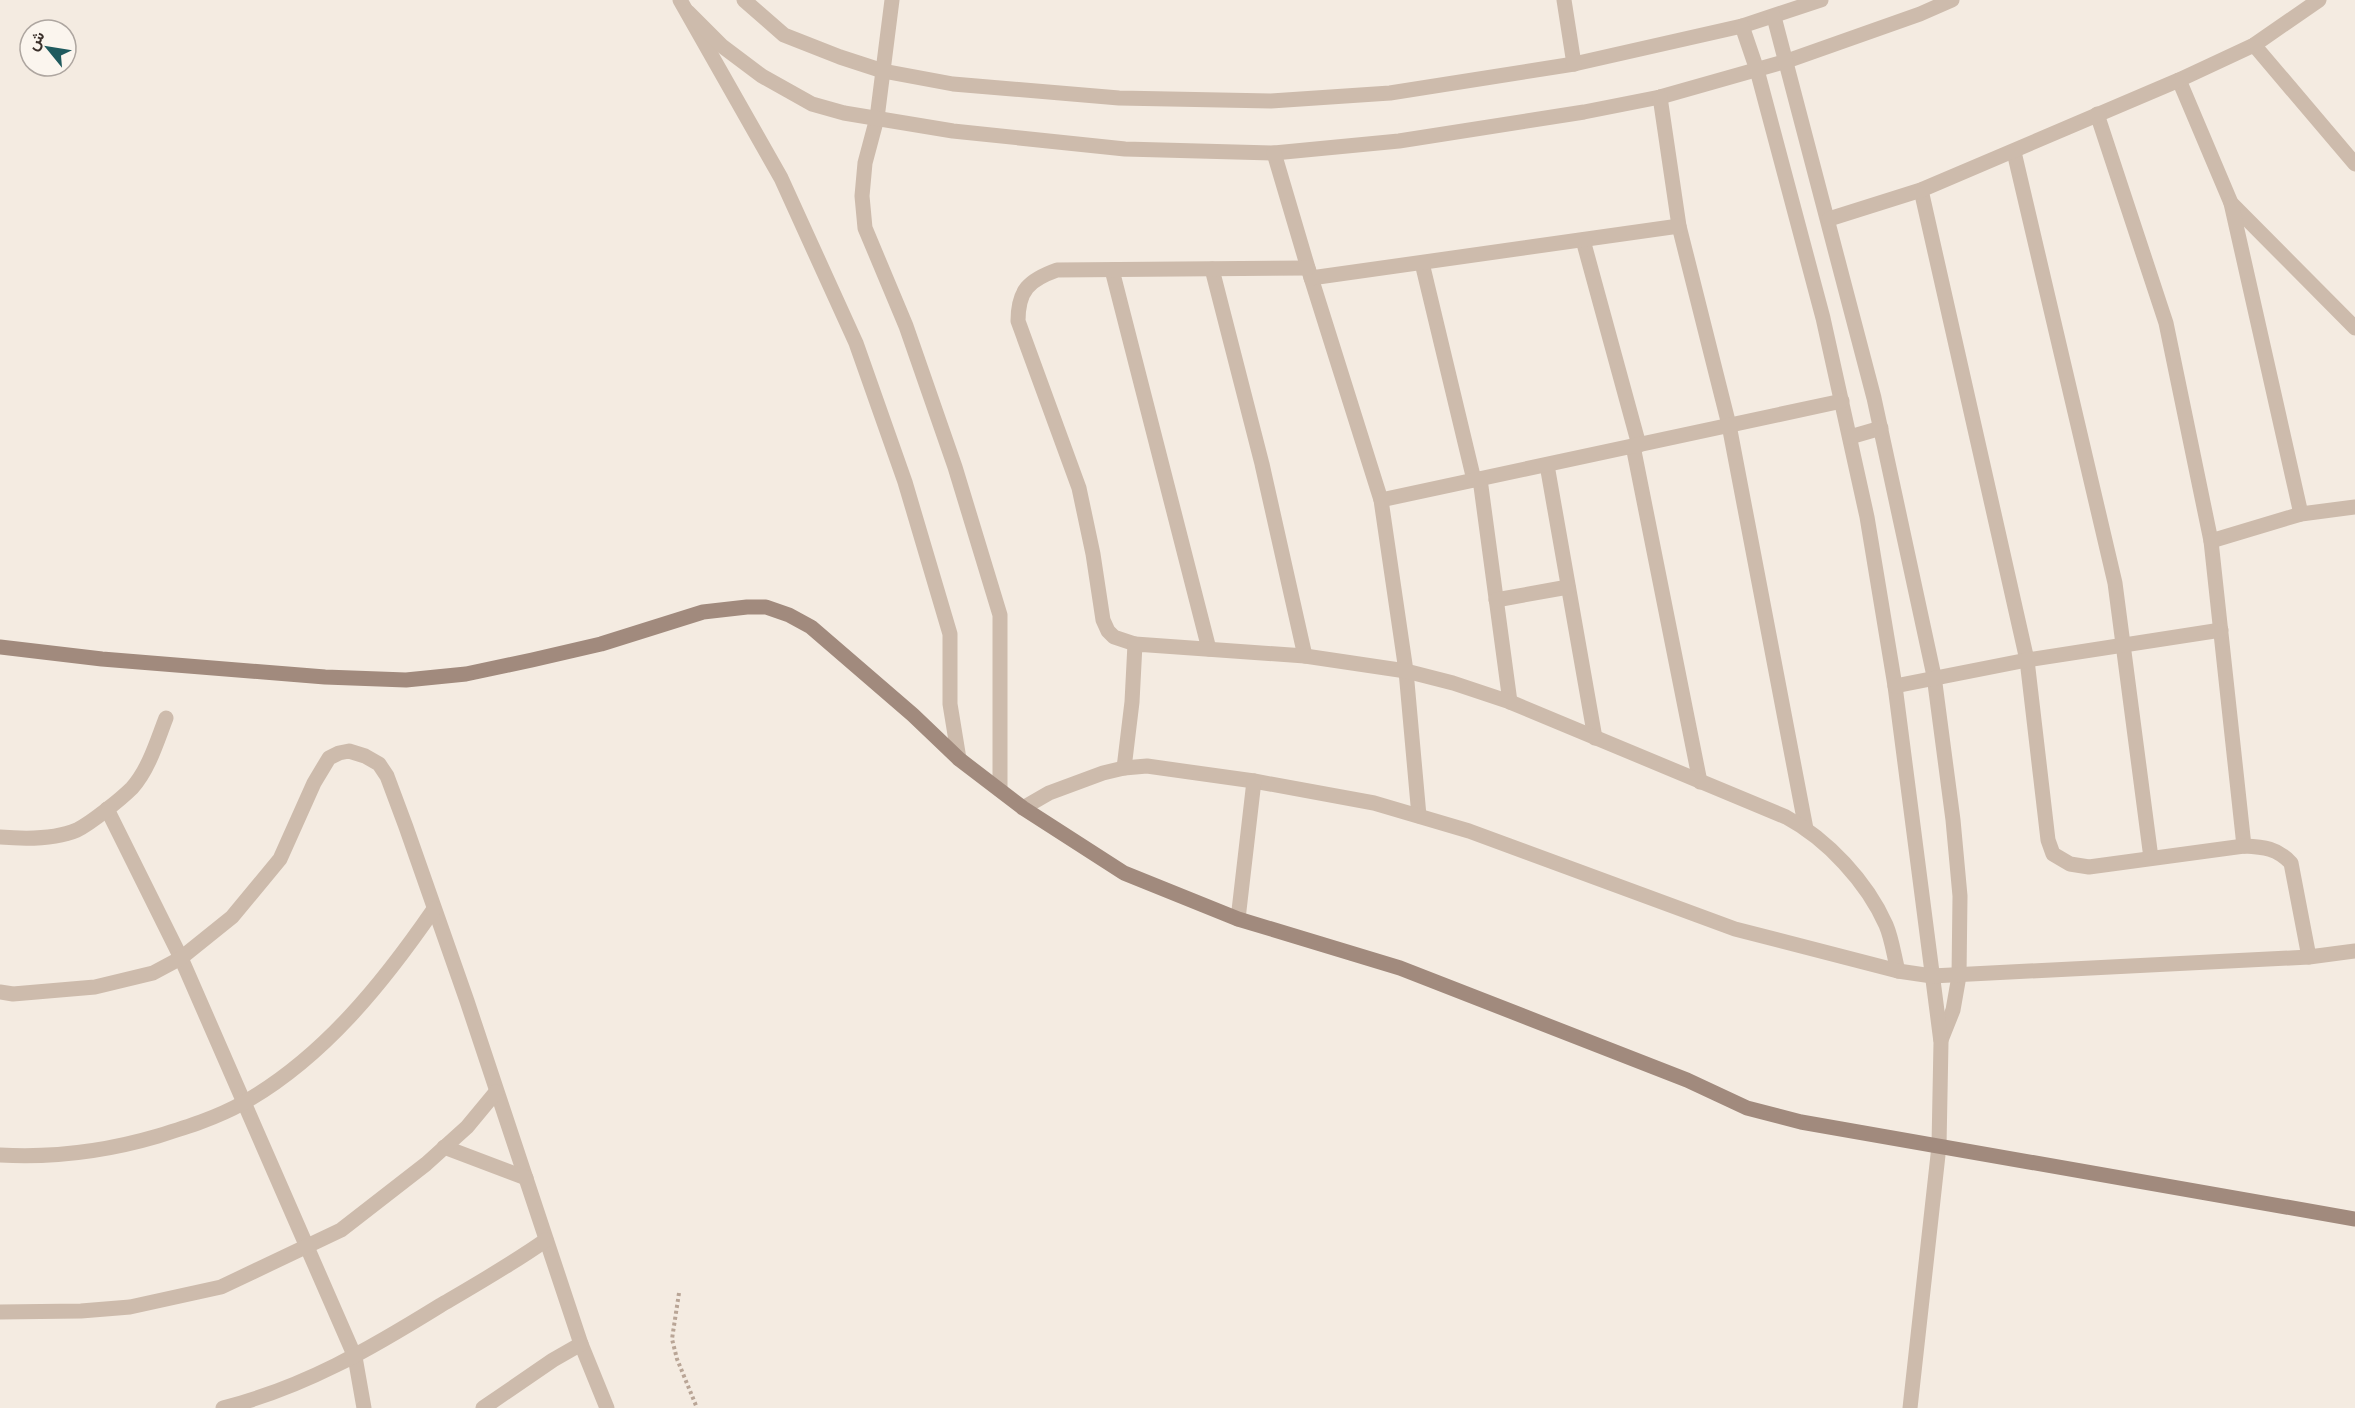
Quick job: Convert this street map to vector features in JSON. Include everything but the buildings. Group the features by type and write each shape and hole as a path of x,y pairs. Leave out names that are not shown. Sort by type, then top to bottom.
{"street":[{"path":"744,0 750,8 783,34 883,71 953,84 1096,96 1271,101 1390,93 1574,64 1742,26 1821,0"},
{"path":"892,0 877,118 865,163 862,196 865,228 906,326 955,467 1000,615 1000,790"},
{"path":"1564,0 1574,64"},
{"path":"684,6 722,46 762,76 812,104 844,113 953,131 1125,149 1274,153 1399,141 1584,112 1660,97 1787,61 1920,14 1952,0"},
{"path":"1828,219 1921,190 2179,80 2254,45 2319,0"},
{"path":"684,6 781,178 856,343 905,482 950,634 950,704 959,759"},
{"path":"1774,17 1881,428 1934,676 1953,820 1960,896 1959,976 1953,1010 1941,1042"},
{"path":"1742,26 1757,70 1823,318 1867,517 1895,686 1941,1042 1939,1146 1910,1408"},
{"path":"2254,45 2355,164"},
{"path":"2179,80 2231,203 2301,514"},
{"path":"1660,97 1679,226 1729,425 1806,829"},
{"path":"2097,114 2166,323 2211,541 2244,846"},
{"path":"2014,152 2115,583 2151,858"},
{"path":"1274,153 1381,500 1406,671 1419,816"},
{"path":"1921,190 2027,660 2048,840 2053,854 2070,864 2089,867 2244,846 2266,847 2282,854 2291,863 2295,874 2309,957"},
{"path":"2231,203 2355,328"},
{"path":"1679,226 1422,263 1310,273 1212,269 1057,270 1043,275 1026,287 1020,298 1018,321 1078,488 1093,554 1103,620 1114,637 1135,644 1305,656 1406,671 1453,683 1510,702 1786,817 1806,829 1830,849 1862,885 1887,926 1898,970"},
{"path":"1583,240 1636,446 1700,782"},
{"path":"1422,263 1477,480 1510,702"},
{"path":"1212,269 1263,464 1305,656"},
{"path":"1112,270 1209,649"},
{"path":"1381,500 1842,401"},
{"path":"1850,437 1881,428"},
{"path":"1547,465 1595,738"},
{"path":"2211,541 2301,514 2355,507"},
{"path":"1496,600 1568,587"},
{"path":"0,647 102,659 325,677 406,680 466,674 532,660 601,644 703,612 766,607 789,615 811,627 913,714 959,759 1023,807 1124,873 1238,919 1400,968 1687,1080 1747,1108 1801,1122 2355,1219"},
{"path":"1895,686 1934,676 2027,660 2221,630"},
{"path":"1124,768 1132,702 1135,644"},
{"path":"0,837 33,839 77,830 107,809 133,787 149,760 166,718"},
{"path":"0,992 12,994 95,987 153,973 181,958 232,917 280,859 322,767 329,759 339,753 356,752 372,759 383,770 434,909 581,1344 607,1408"},
{"path":"1023,807 1049,793 1124,768 1148,766 1179,769 1374,802 1469,831 1640,896 1735,929 1898,970 1932,976 2309,957 2355,951"},
{"path":"1238,919 1254,781"},
{"path":"107,809 181,958 355,1357 364,1408"},
{"path":"0,1155 52,1155 111,1149 198,1123 243,1103 282,1077 321,1045 391,969 434,909"},
{"path":"0,1312 81,1311 130,1307 220,1287 340,1230 418,1171 467,1127 496,1092"},
{"path":"444,1147 526,1178"},
{"path":"223,1408 319,1375 355,1357 505,1269 546,1240"},
{"path":"483,1408 581,1344"}],"path":[{"path":"679,1293 672,1339 677,1359 697,1408"}]}
